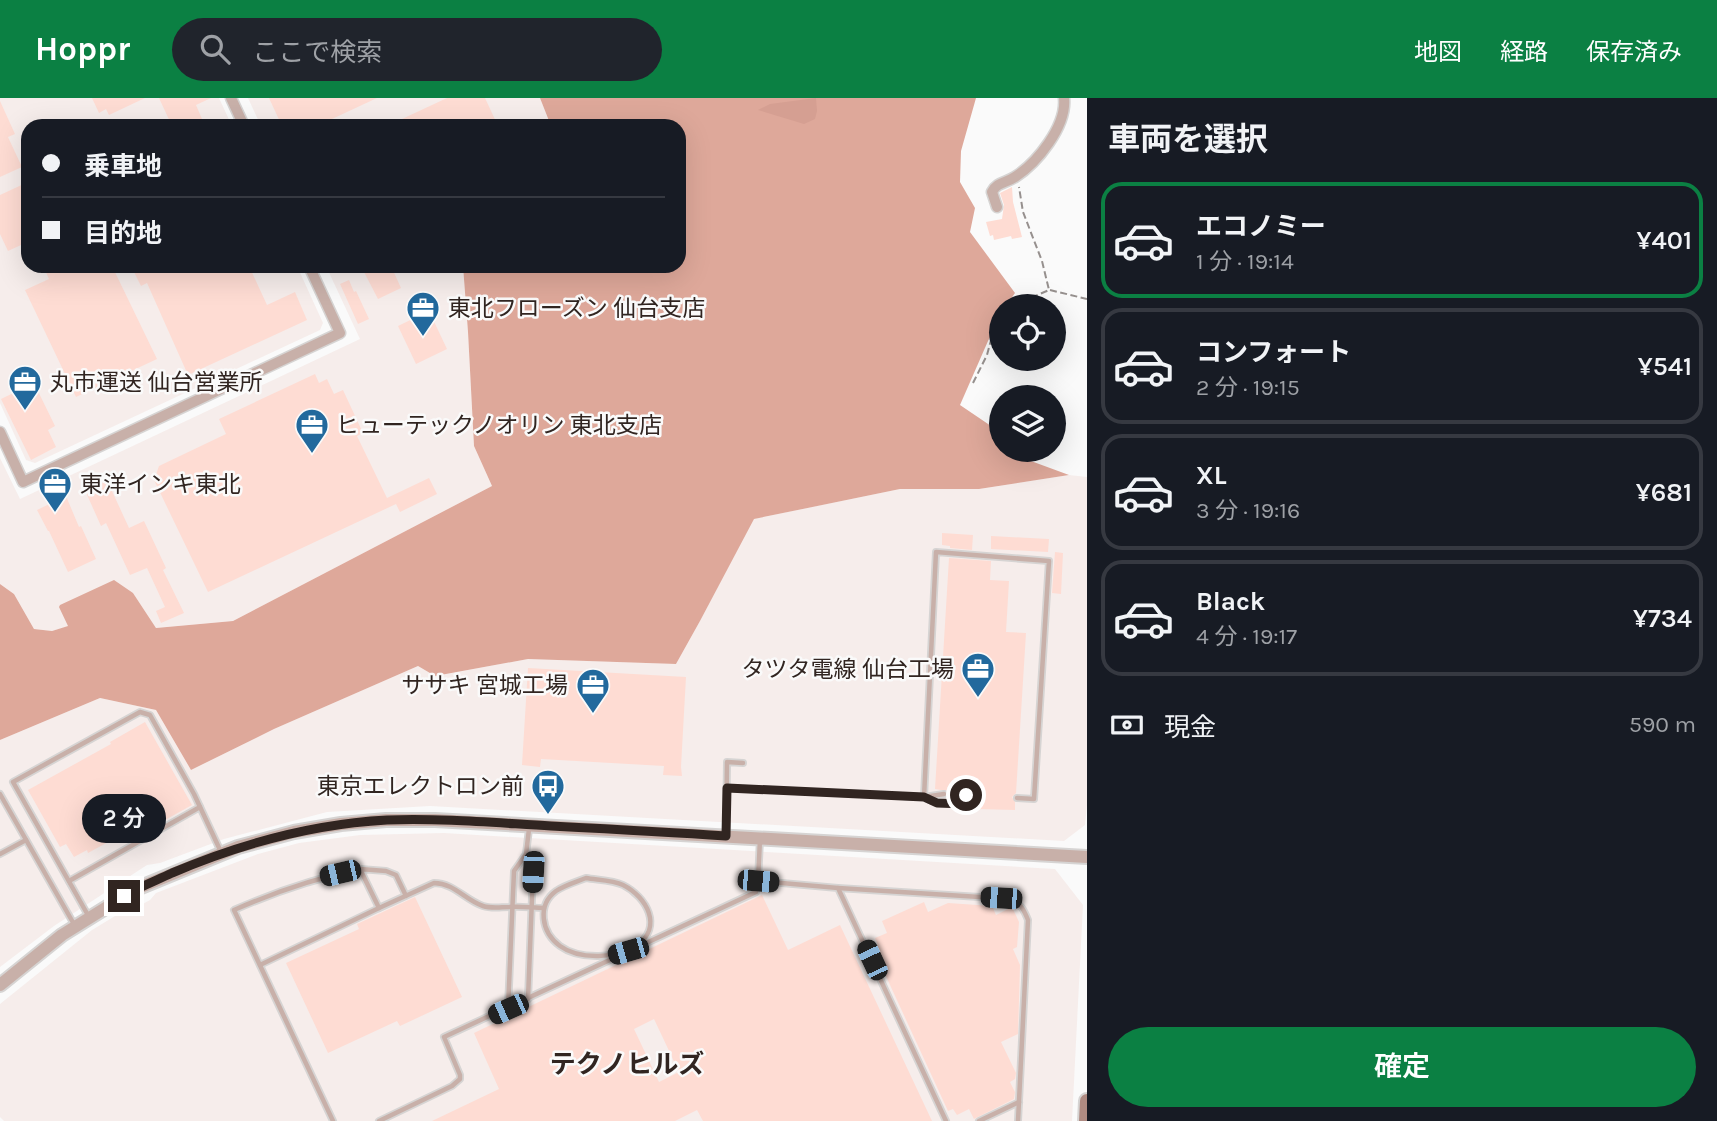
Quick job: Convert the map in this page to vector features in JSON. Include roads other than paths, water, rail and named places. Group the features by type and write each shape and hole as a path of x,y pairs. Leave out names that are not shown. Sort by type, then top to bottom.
{"main road":[{"path":"1086,1121 1087,1101"}],"street":[{"path":"231,98 241,119"},
{"path":"997,207 992,192 994,187 1018,176 1049,143 1065,105 1064,98"},
{"path":"0,432 23,482 341,333 312,273"},
{"path":"0,985 76,926 136,889 238,847 294,832 352,823 435,820 530,824 1087,857"}],"lane":[{"path":"924,797 936,552 1049,561 1034,799 1017,798"},
{"path":"90,917 13,782 140,712 150,715 222,853"},
{"path":"726,836 727,762 743,763"},
{"path":"727,788 924,797 944,794"},
{"path":"0,794 76,926"},
{"path":"951,794 977,796"},
{"path":"924,797 937,803 965,804 966,795"},
{"path":"69,881 200,807"},
{"path":"508,1009 514,871 526,854 530,824"},
{"path":"379,1121 456,1084 460,1079 444,1037 756,892 760,838"},
{"path":"0,854 26,840"},
{"path":"526,854 533,872 528,999"},
{"path":"333,1121 234,910 293,886 360,869 386,871 396,875 406,896"},
{"path":"360,869 379,908"},
{"path":"586,878 622,884 647,905 651,919 648,932 641,943 614,956 594,956 560,947 543,920 544,908 555,892 586,878"},
{"path":"758,881 1011,899 1018,902 1028,920 1018,1121"},
{"path":"260,965 433,883 447,885 485,906 544,908"},
{"path":"838,888 946,1121"},
{"path":"979,1121 1018,1102"}],"place":[{"name":"東北フローズン 仙台支店","path":"423,338"},
{"name":"丸市運送 仙台営業所","path":"25,412"},
{"name":"ヒューテックノオリン 東北支店","path":"312,455"},
{"name":"東洋インキ東北","path":"55,514"},
{"name":"タツタ電線 仙台工場","path":"978,699"},
{"name":"ササキ 宮城工場","path":"593,715"},
{"name":"東京エレクトロン前","path":"548,816"}],"district":[{"name":"テクノヒルズ","path":"627,1064"}]}
